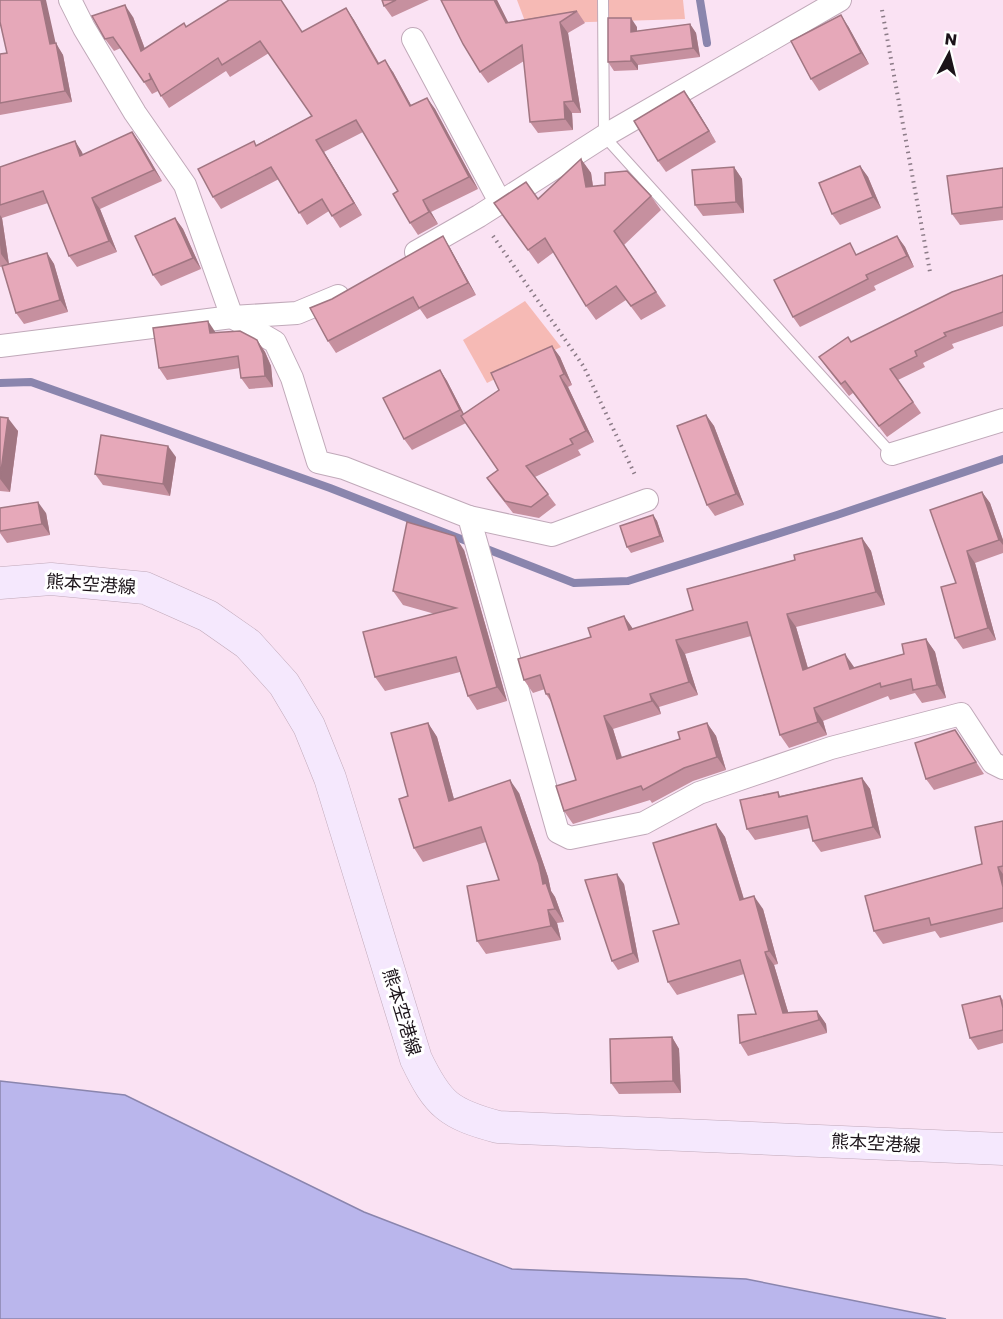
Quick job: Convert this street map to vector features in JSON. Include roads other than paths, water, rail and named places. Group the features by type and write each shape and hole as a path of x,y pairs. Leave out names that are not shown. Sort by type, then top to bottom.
{"main road":[{"name":"熊本空港線","path":"0,583 51,579 146,588 208,616 248,644 284,684 309,726 330,778 416,1059 437,1098 465,1118 498,1127 1003,1149"}],"street":[{"path":"70,0 84,28 135,113 185,185 232,316 275,342 292,378 318,462 344,468 473,528 504,527 552,535 647,500"},
{"path":"401,261 479,216 604,136 840,0"},
{"path":"413,39 500,202"},
{"path":"0,346 232,316 297,313 352,288"},
{"path":"892,454 1003,420"},
{"path":"473,528 558,832 570,838 644,823 699,793 831,748 961,714 993,763 1003,768"}],"lane":[{"path":"603,0 604,136 892,454"}],"waterway":[{"path":"700,0 707,43"},
{"path":"0,383 31,382 330,488 574,583 628,581 837,515 1003,459"}]}
